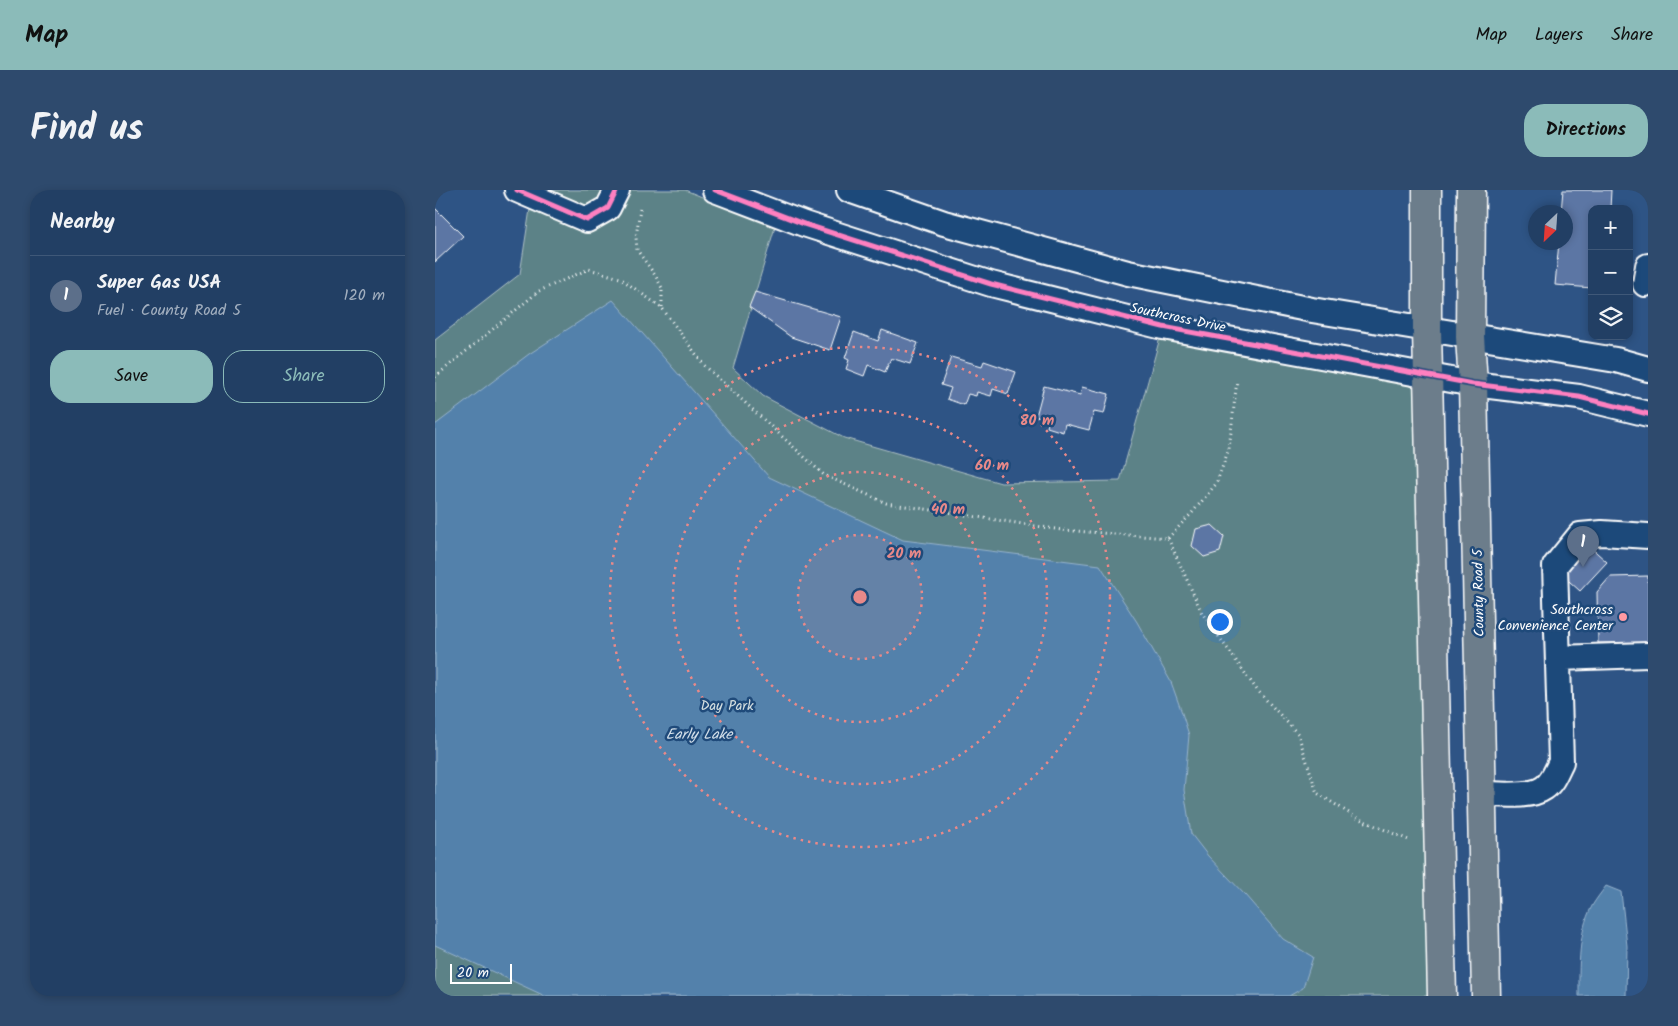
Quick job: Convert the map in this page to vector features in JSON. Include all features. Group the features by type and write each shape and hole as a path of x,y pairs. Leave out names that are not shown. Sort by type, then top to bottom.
{"main road":[{"path":"1427,190 1427,330 1442,996"},
{"name":"County Road 5","path":"1471,190 1471,337 1487,996"}],"street":[{"path":"517,190 587,220 608,208 617,190"},
{"name":"Southcross Drive","path":"715,190 804,224 991,284 1163,327 1473,384 1579,397 1648,414"},
{"path":"849,190 944,223 1128,273 1312,310 1616,360 1648,369"},
{"path":"1482,794 1534,793 1545,787 1554,777 1561,762 1555,566 1580,535 1601,533 1648,536"},
{"path":"1558,658 1648,655"}],"path":[{"path":"640,209 636,237 637,250 655,274 662,288 662,308"},
{"path":"435,376 539,291 589,269 620,278 662,308 704,365 824,475 886,503 1062,530 1168,538 1193,513 1216,484 1229,449 1237,380"},
{"path":"1168,538 1202,612 1257,690 1298,734 1317,793 1357,818 1411,840"}],"green space":[{"name":"Early Lake","path":"533,190 685,190 775,227 733,368 763,396 844,438 1001,483 1120,481 1163,327 1429,376 1442,996 435,996 435,340 520,274"}],"water":[{"name":"Early Lake","path":"613,300 769,477 903,540 1100,565 1137,622 1171,682 1181,710 1189,735 1184,790 1191,834 1208,856 1283,939 1313,957 1303,988 1289,996 545,996 435,945 435,425 529,354"},
{"path":"1606,886 1621,892 1627,946 1626,996 1579,996 1580,950 1584,927 1592,906"}],"building":[{"path":"1563,190 1611,190 1610,205 1588,205 1588,288 1555,285 1558,250 1573,250 1573,205 1562,205"},
{"path":"435,208 463,236 435,262"},
{"path":"755,292 841,317 830,350 791,337 749,307"},
{"path":"882,330 918,343 910,364 891,358 885,372 868,365 864,376 846,369 849,360 845,358 854,332 878,341"},
{"path":"951,357 982,366 984,361 1016,372 1008,394 993,389 991,396 977,392 976,396 968,394 964,405 947,399 951,388 941,385"},
{"path":"1044,386 1080,395 1082,387 1109,394 1104,414 1094,412 1089,430 1065,424 1063,432 1047,427 1049,419 1036,416"},
{"path":"1212,525 1224,536 1220,552 1204,557 1192,546 1196,529"},
{"path":"1586,543 1607,562 1580,591 1559,572"},
{"name":"Southcross Convenience Center","path":"1648,576 1648,643 1598,643 1597,592 1610,577"}],"cycle path":[{"path":"517,190 587,220 608,208 617,190"},
{"path":"715,190 804,224 991,284 1163,327 1473,384 1579,397 1648,414"}],"place":[{"name":"Super Gas USA","path":"1583,567"},
{"name":"Southcross Convenience Center","path":"1623,617"}],"park label":[{"name":"Day Park","path":"727,705"}]}
